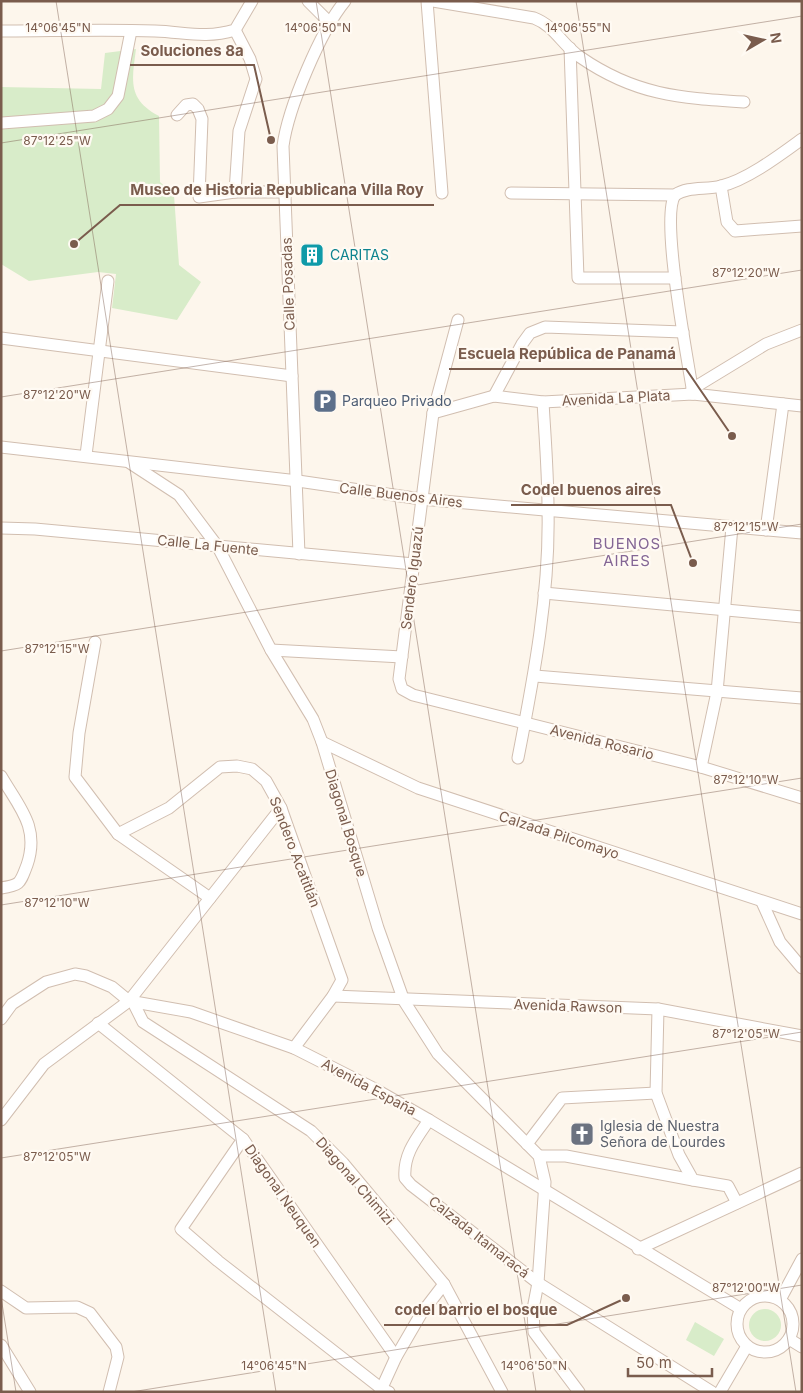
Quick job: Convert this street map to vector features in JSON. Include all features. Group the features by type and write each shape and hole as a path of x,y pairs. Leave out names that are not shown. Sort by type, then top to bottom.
{"street":[{"path":"1,31 157,31 199,36 219,35 235,30 252,1"},
{"path":"308,1 331,24"},
{"name":"Calle Posadas","path":"299,554 298,481 283,146 286,130 314,56 345,1"},
{"path":"427,1 442,193"},
{"path":"433,1 534,18 546,22 577,56 610,76 659,94 744,102"},
{"path":"235,30 250,59 256,79 239,131 235,192"},
{"path":"2,123 94,116 108,109 118,96 131,31"},
{"path":"570,48 578,278 675,278"},
{"path":"178,115 186,105 193,104 198,109 202,119 199,197 235,192 284,192"},
{"path":"511,193 675,195 686,190 721,186 759,168 802,139"},
{"path":"721,186 727,222 735,231 802,226"},
{"path":"675,195 671,207 675,278 693,391 766,344 802,330"},
{"path":"86,455 108,281"},
{"name":"Sendero Iguazú","path":"402,689 399,678 433,413 458,320"},
{"path":"494,396 530,333 545,327 683,332"},
{"path":"1,338 292,376"},
{"name":"Avenida La Plata","path":"433,413 494,396 544,402 693,391 802,406"},
{"path":"518,758 535,676 544,593 549,510 544,402"},
{"path":"766,530 783,404"},
{"name":"Calle Buenos Aires","path":"1,447 86,455 130,462 298,481 421,499 802,533"},
{"name":"Diagonal Bosque","path":"130,462 179,495 218,547 271,650 313,719 322,742 378,928 404,1001 438,1054 539,1156"},
{"path":"702,767 717,692 732,527"},
{"name":"Calle La Fuente","path":"1,528 35,529 414,564"},
{"path":"544,593 802,617"},
{"path":"95,642 79,733 75,777 118,834 210,898"},
{"path":"271,650 402,657"},
{"path":"535,676 802,698"},
{"name":"Avenida Rosario","path":"402,689 413,695 702,767 802,798"},
{"name":"Calzada Pilcomayo","path":"322,742 418,788 802,914"},
{"name":"Sendero Acatitlán","path":"118,834 169,808 220,767 237,766 252,770 266,781 281,808 342,980 333,996 294,1048"},
{"path":"1,776 29,824 31,852 21,881 17,885 1,888"},
{"path":"1,1120 44,1064 98,1023 131,1001 281,808"},
{"path":"762,902 780,942 802,968"},
{"path":"1,1019 12,1004 46,982 75,974 95,979 112,987 131,1001"},
{"name":"Avenida Rawson","path":"333,996 404,1001 658,1009 802,1036"},
{"name":"Avenida España","path":"131,1001 191,1012 294,1048 374,1088 430,1120 638,1249 741,1309"},
{"name":"Diagonal Chimizi","path":"131,1001 143,1022 311,1131 343,1164 444,1284 502,1392"},
{"path":"658,1009 656,1094 679,1155 693,1180"},
{"name":"Diagonal Neuquen","path":"98,1023 243,1139 396,1357"},
{"path":"527,1144 562,1098 656,1094"},
{"name":"Calzada Itamaracá","path":"430,1120 410,1147 404,1169 405,1178 538,1283 712,1392"},
{"path":"243,1139 181,1229 218,1261 384,1391 396,1357 421,1314 444,1284"},
{"path":"578,1392 534,1332 533,1309 538,1283 545,1182 539,1156 566,1156 728,1186 737,1203"},
{"path":"638,1249 802,1173"},
{"path":"780,1300 802,1259"},
{"path":"1,1291 26,1308 77,1307 90,1313 116,1347 118,1357 109,1392"},
{"path":"772,1296 780,1300 792,1313 793,1331 789,1339 779,1349 766,1352 747,1346 738,1332 738,1317 741,1309 754,1297 772,1296"},
{"path":"789,1339 802,1347"},
{"path":"720,1392 747,1346"},
{"path":"3,1352 30,1392"}],"green space":[{"path":"136,49 133,70 134,88 141,103 159,116 160,182 174,195 179,265 201,282 177,320 112,308 116,274 98,272 29,281 1,264 1,87 101,89 105,53"},
{"path":"765,1309 777,1313 781,1325 777,1337 765,1341 753,1337 749,1325 753,1313"},
{"path":"695,1322 724,1339 714,1356 686,1340"}],"place":[{"name":"Soluciones 8a","path":"271,140"},
{"name":"Museo de Historia Republicana Villa Roy","path":"74,244"},
{"name":"CARITAS","path":"312,255"},
{"name":"Parqueo Privado","path":"325,401"},
{"name":"Escuela República de Panamá","path":"732,436"},
{"name":"Codel buenos aires","path":"693,563"},
{"name":"Iglesia de Nuestra Señora de Lourdes","path":"582,1134"},
{"name":"codel barrio el bosque","path":"626,1298"}],"district":[{"name":"BUENOS AIRES","path":"627,552"}]}
